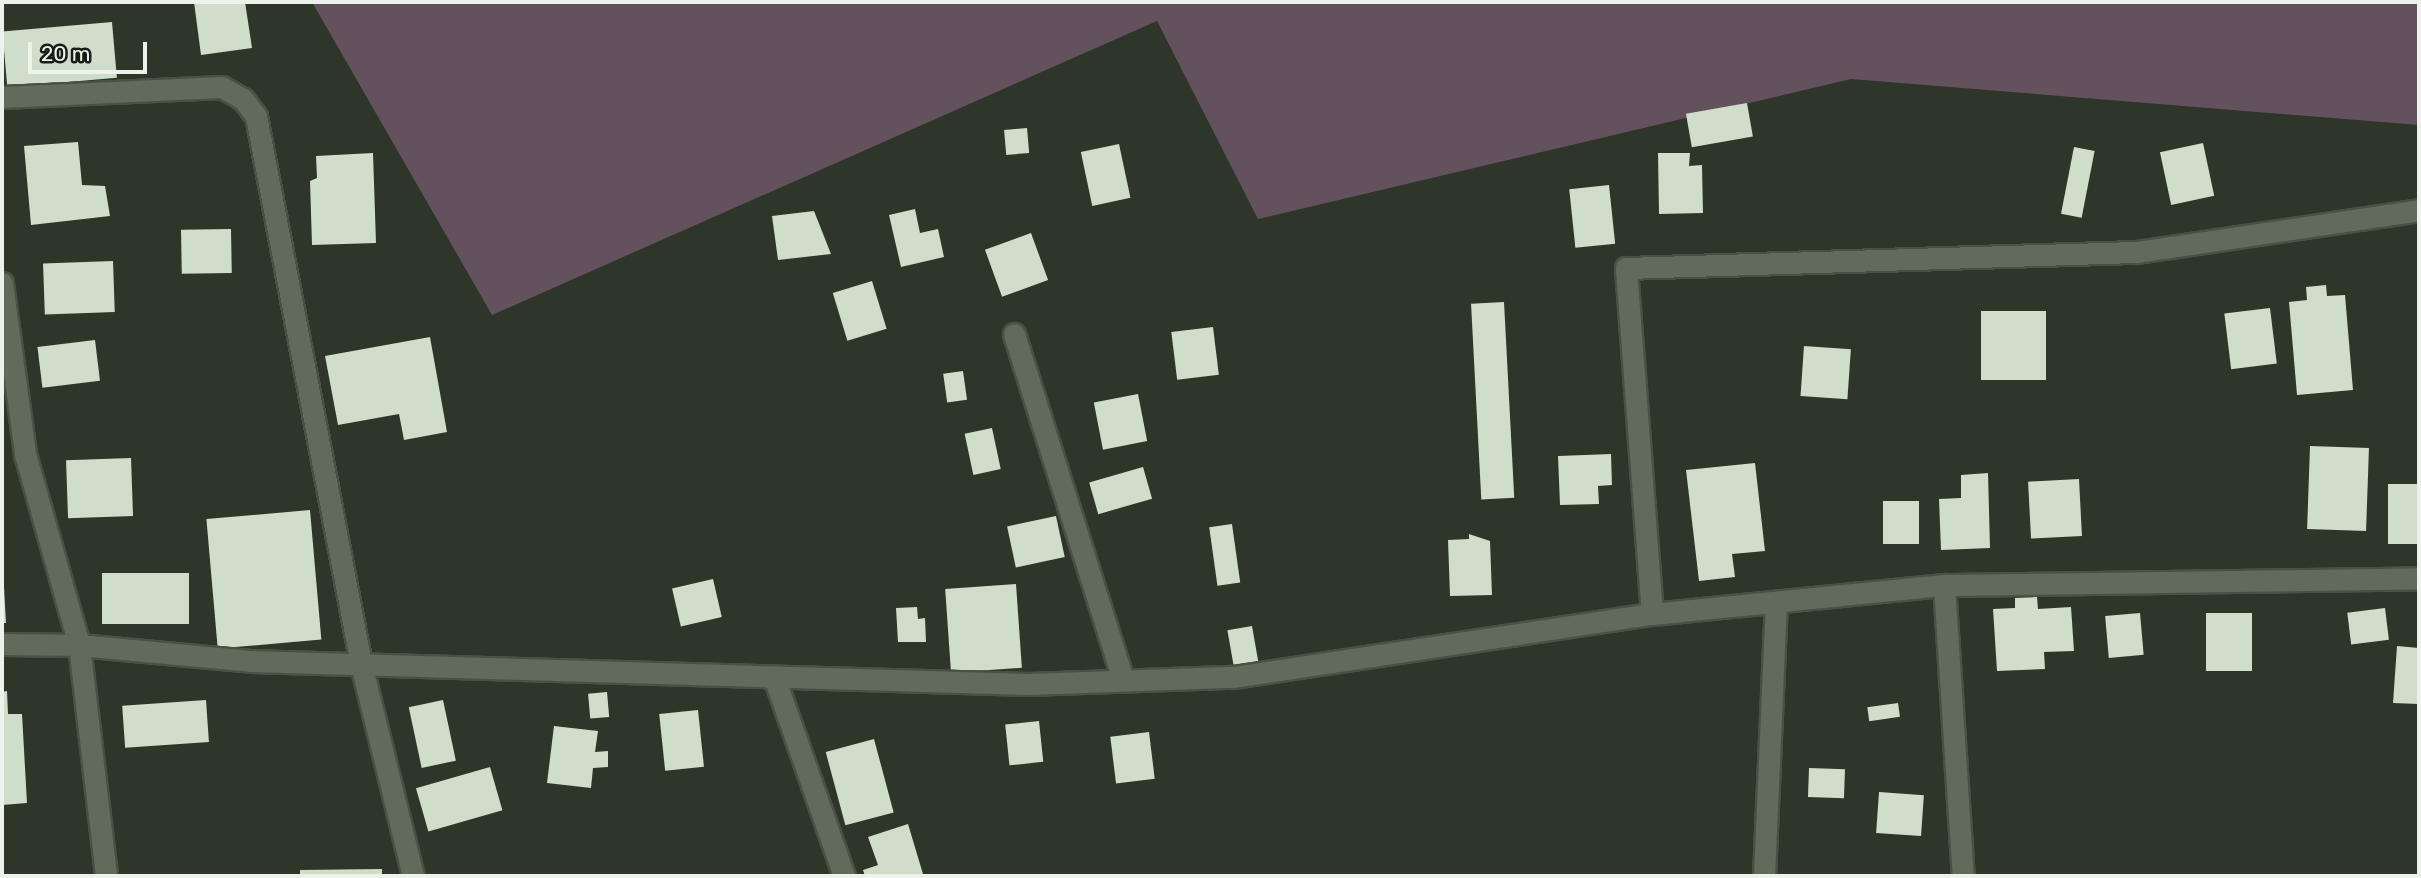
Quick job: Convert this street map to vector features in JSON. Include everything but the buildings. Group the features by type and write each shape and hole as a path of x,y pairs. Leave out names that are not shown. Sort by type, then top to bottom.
{"street":[{"path":"2,97 222,87 243,99 256,116 361,664 414,876"},
{"path":"1652,614 1626,268 2136,252 2419,210"},
{"path":"2,283 25,454 79,645 106,876"},
{"path":"1014,334 1123,680"},
{"path":"2,644 79,645 250,661 1028,684 1233,677 1652,614 1944,584 2419,578"},
{"path":"1944,584 1963,876"},
{"path":"1764,876 1776,602"},
{"path":"774,677 845,876"}],"shaded area":[{"path":"312,2 2419,2 2419,125 1851,79 1258,219 1157,21 492,315"}]}
